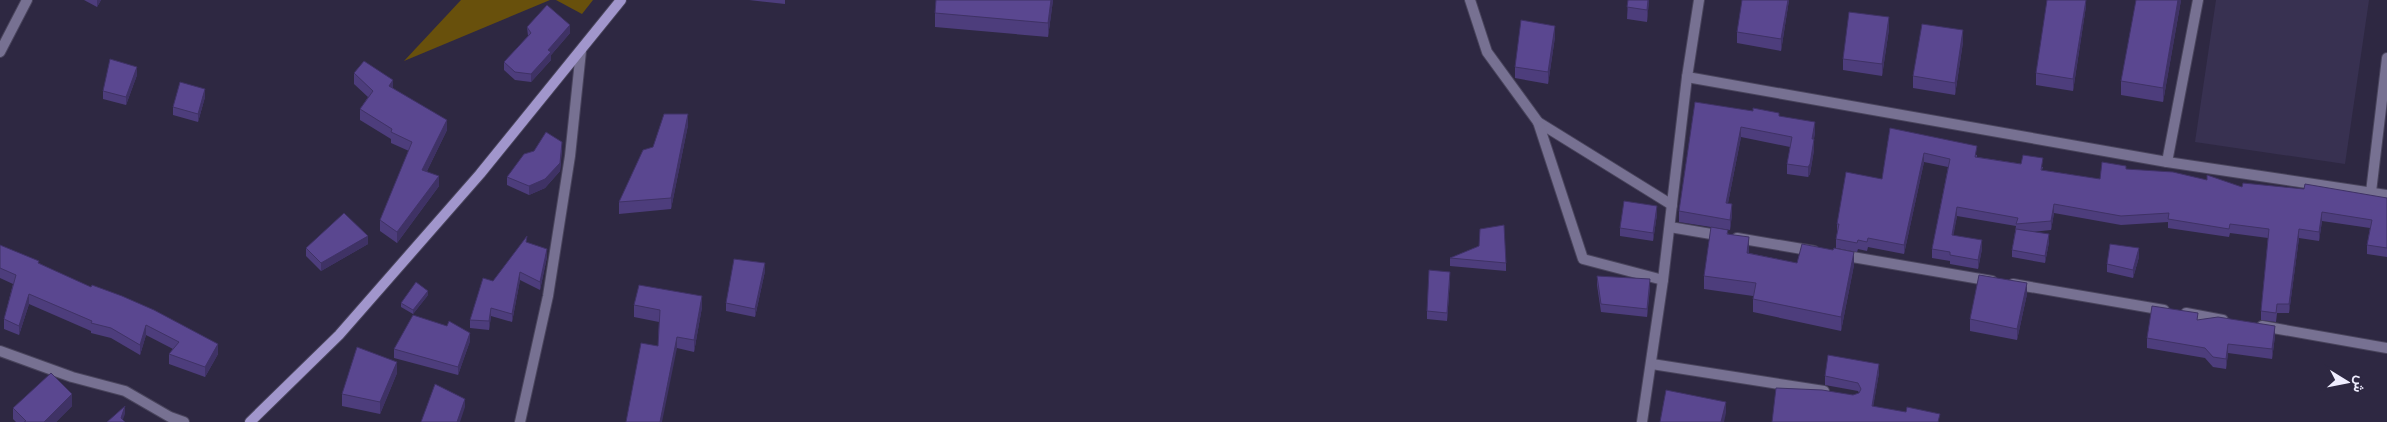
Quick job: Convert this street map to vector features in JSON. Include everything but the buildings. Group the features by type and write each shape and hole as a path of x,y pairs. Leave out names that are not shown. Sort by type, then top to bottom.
{"street":[{"path":"0,52 26,0"},
{"path":"250,422 339,335 480,174 621,0"},
{"path":"1470,0 1488,52 1538,122 1583,259 1663,280"},
{"path":"1642,422 1652,364 1670,227 1686,77 1699,0"},
{"path":"2166,162 2198,0"},
{"path":"520,422 548,296 570,156 580,51"},
{"path":"2371,192 2387,58"},
{"path":"1686,77 2166,162 2387,195"},
{"path":"1538,122 1672,205"},
{"path":"1670,227 2232,321"},
{"path":"2251,324 2387,348"},
{"path":"0,351 72,377 125,391 170,417 184,422"},
{"path":"1652,364 1831,393"}],"shaded area":[{"path":"461,0 550,0 404,61"},
{"path":"556,0 593,0 582,14"},
{"path":"2216,0 2369,0 2345,164 2195,142"}]}
